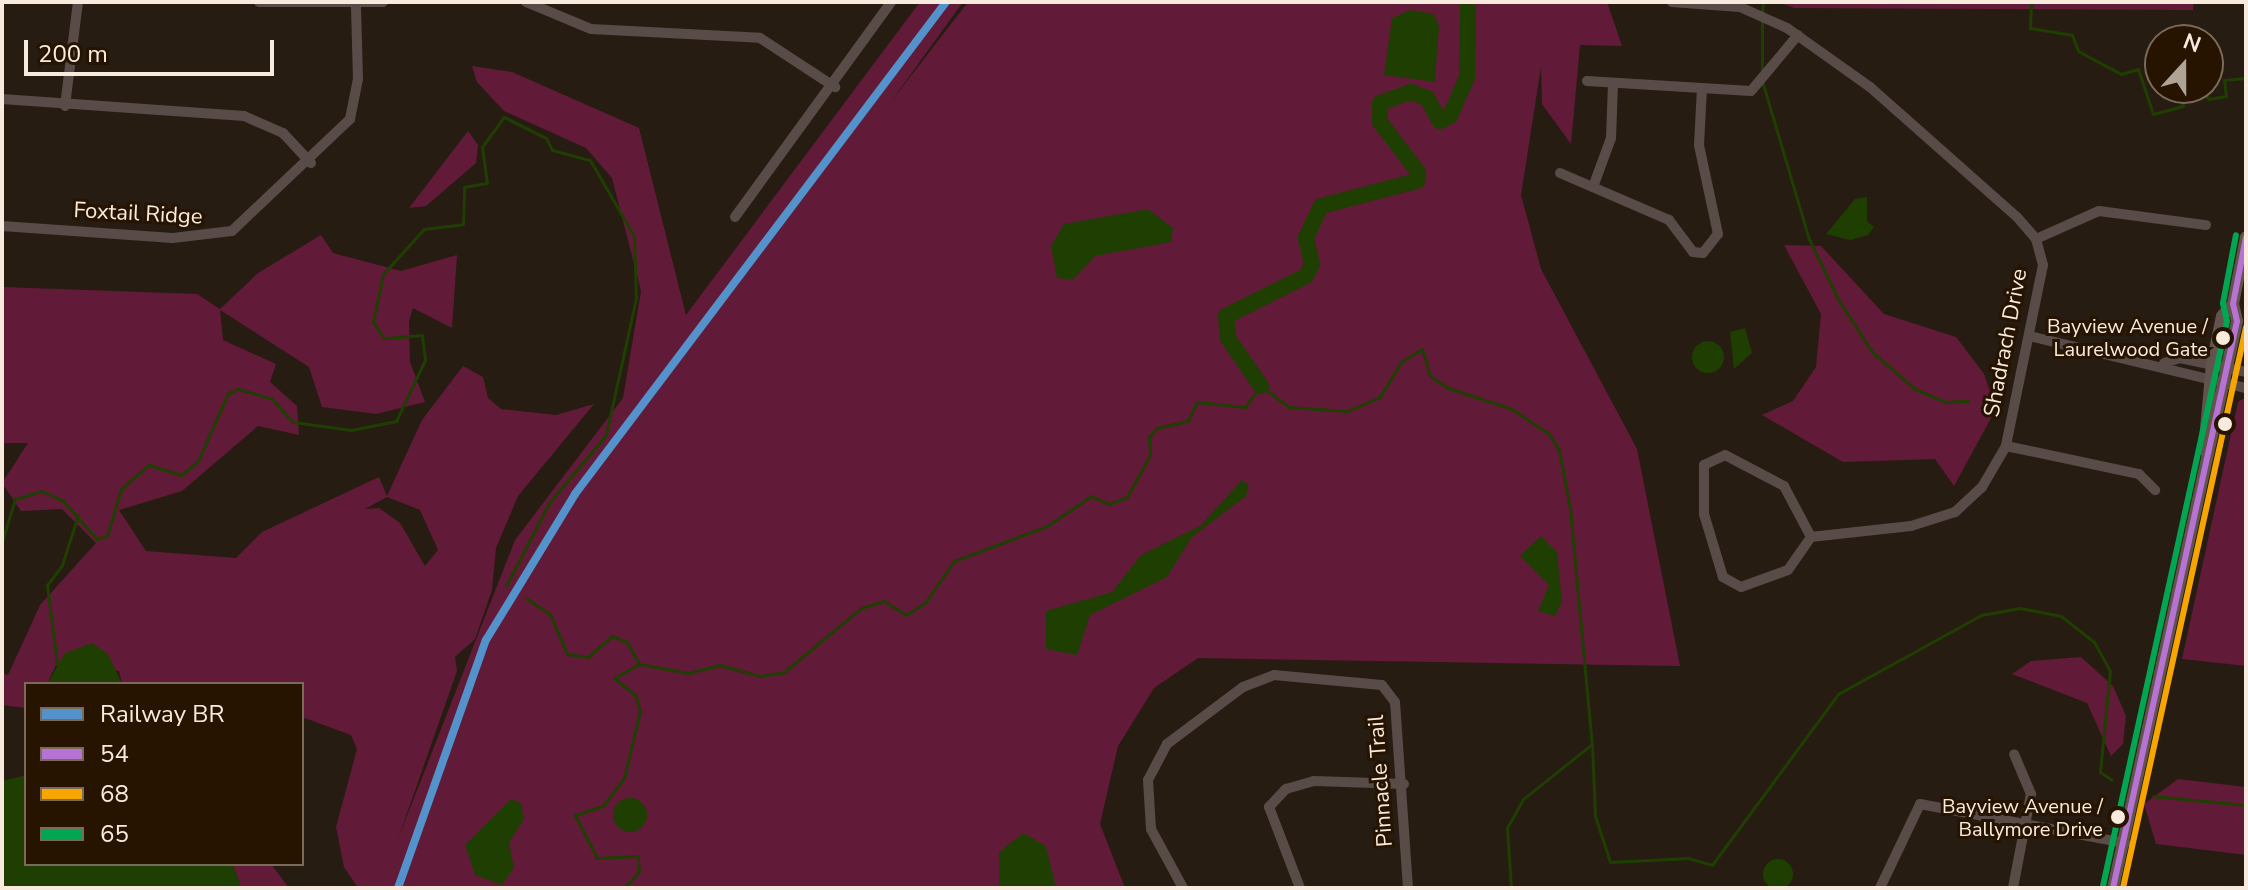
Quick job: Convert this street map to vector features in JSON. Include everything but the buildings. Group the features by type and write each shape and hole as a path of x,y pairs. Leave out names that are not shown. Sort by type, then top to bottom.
{"main road":[{"path":"2116,886 2204,450 2228,368 2237,321 2233,304 2246,237"},
{"path":"2204,450 2212,364 2222,316 2233,304"}],"street":[{"path":"65,106 78,2"},
{"path":"259,2 356,6 383,2"},
{"path":"526,2 591,29 760,38 835,87"},
{"path":"735,217 835,87 891,2"},
{"name":"Shadrach Drive","path":"1672,2 1763,13 1798,35 1833,61 2036,239 2043,265 2006,446 1982,487 1955,512 1911,526 1811,537"},
{"name":"Foxtail Ridge","path":"2,226 210,239 255,216 341,135 356,103 356,6"},
{"path":"1587,81 1751,91 1798,35"},
{"path":"1593,187 1611,138 1613,83"},
{"path":"1560,173 1669,220 1693,252 1715,245 1699,145 1702,88"},
{"path":"2,99 258,119 311,163"},
{"path":"2036,239 2099,211 2206,225"},
{"path":"2029,336 2164,363 2209,380 2246,388"},
{"path":"2164,363 2180,358 2246,372"},
{"path":"2006,446 2139,474 2155,490"},
{"path":"1725,455 1769,475 1795,498 1811,537 1788,570 1730,587 1704,514 1704,465 1725,455"},
{"name":"Pinnacle Trail","path":"1183,888 1151,829 1148,780 1167,744 1243,687 1274,675 1382,685 1395,702 1404,784 1408,888"},
{"path":"2013,888 2031,781 2014,754"},
{"path":"1300,888 1269,807 1286,789 1314,781 1404,784"},
{"path":"1880,888 1920,804 2025,820 2125,843"}],"shaded area":[{"path":"920,2 963,2 890,103 968,2 1607,2 1622,46 1580,45 1571,144 1542,104 1541,67 1521,195 1541,269 1637,449 1680,666 1198,658 1154,688 1118,746 1100,824 1125,888 358,888 344,867 336,827 357,749 351,735 304,718 304,682 122,682 119,671 57,663 48,682 24,682 24,708 2,705 2,673 8,675 40,605 96,543 62,509 21,511 2,483 28,443 2,443 2,287 197,294 220,309 258,273 321,235 333,253 401,271 457,255 452,328 413,308 409,321 410,362 425,402 376,414 322,407 309,367 220,310 223,340 276,364 270,382 297,406 299,435 258,426 182,491 119,510 146,551 236,558 262,532 379,477 387,496 422,420 463,366 483,377 488,398 501,409 556,415 594,404 518,496 496,548 492,590 475,639 455,657 457,671 398,839 515,540 623,398 641,291 612,178 586,148 504,111 477,82 472,66 512,72 639,128 686,315","holes":["387,497 420,510 438,550 425,566 400,523 379,508 365,509"]},
{"path":"1779,2 2194,2 2193,10 1794,8"},
{"path":"1411,10 1434,14 1439,26 1435,82 1384,75 1392,18"},
{"path":"468,131 478,145 476,163 426,206 409,208"},
{"path":"1867,197 1867,221 1874,227 1868,235 1850,240 1826,234 1855,199"},
{"path":"1148,209 1173,228 1171,242 1095,256 1073,280 1057,278 1051,246 1064,224"},
{"path":"1784,245 1821,246 1884,314 1956,337 1984,374 1996,409 1954,486 1935,459 1843,462 1762,415 1793,401 1816,367 1821,314"},
{"path":"1745,328 1752,353 1734,369 1730,332"},
{"path":"1708,341 1719,346 1724,357 1719,368 1708,373 1697,368 1692,357 1697,346"},
{"path":"2246,397 2246,666 2182,659 2238,402"},
{"path":"1242,480 1249,485 1246,496 1192,537 1167,577 1090,615 1077,655 1046,649 1046,611 1112,592 1141,555 1200,526"},
{"path":"1541,536 1557,552 1562,602 1555,616 1538,611 1549,585 1520,556"},
{"path":"92,643 108,654 121,682 48,682 65,653"},
{"path":"2081,657 2113,686 2126,716 2123,744 2111,756 2087,703 2012,674 2031,661"},
{"path":"24,776 24,866 234,866 241,888 2,888 2,781"},
{"path":"2178,779 2246,787 2246,855 2156,844 2144,804"},
{"path":"630,798 642,803 647,815 642,827 630,832 618,827 613,815 618,803"},
{"path":"511,799 521,803 524,819 509,843 514,868 502,885 475,875 465,845"},
{"path":"1023,833 1046,846 1056,888 999,888 999,852"},
{"path":"1778,859 1789,863 1793,874 1789,885 1778,889 1767,885 1763,874 1767,863"},
{"path":"234,866 272,866 289,888 241,888"}],"waterway":[{"path":"1261,386 1228,338 1226,316 1306,276 1312,264 1306,238 1321,206 1417,181 1418,172 1380,122 1380,103 1411,92 1427,98 1440,121 1450,116 1467,77 1468,2"},
{"path":"1762,12 1763,2"},
{"path":"2031,2 2030,28 2072,35 2078,51 2121,74 2138,69 2144,87"},
{"path":"1762,20 1762,72"},
{"path":"2224,80 2246,78"},
{"path":"2224,80 2224,96"},
{"path":"1763,84 1809,239 1838,299 1872,352 1915,389 1946,402 1968,401"},
{"path":"2150,104 2153,114 2182,104"},
{"path":"2,541 15,499 42,491 63,501 97,539 107,536 121,489 149,465 181,475 198,461 228,393 238,389 272,399 293,422 351,430 396,421 425,360 422,335 384,338 373,322 383,274 424,229 463,224 464,187 487,183 482,147 504,117 546,138 552,150 590,160 634,236 636,298 606,435 549,503 506,586"},
{"path":"639,664 688,673 719,665 760,676 784,672 861,608 884,601 906,615 925,603 954,561 1047,526 1091,496 1109,504 1127,497 1150,455 1149,437 1157,428 1188,421 1197,402 1245,407 1261,386 1289,407 1348,411 1380,397 1401,362 1422,349 1430,376 1448,388 1512,409 1549,434 1559,450 1570,509 1592,744 1523,799 1507,828 1511,888"},
{"path":"57,664 47,585 62,565 78,515"},
{"path":"526,598 550,614 567,654 588,657 612,636 627,642 639,664"},
{"path":"1592,744 1595,816 1610,862 1688,858 1712,865 1838,694 1981,615 2020,608 2061,616 2094,642 2110,671 2100,772 2112,780"},
{"path":"624,888 639,872 638,856 597,858 575,815 603,806 624,778 640,711 635,695 614,678 639,664"},
{"path":"2153,796 2246,805"}],"rail line":[{"name":"BR","path":"398,888 486,640 575,494 946,2"}],"transit line":[{"name":"65","path":"2103,886 2227,321 2223,303 2236,235"},
{"name":"54","path":"2113,888 2237,321 2233,304 2246,237"},
{"name":"68","path":"2123,888 2246,327"}],"place":[{"name":"Bayview Avenue / Laurelwood Gate","path":"2223,338"},
{"name":"Bayview Avenue / Ballymore Drive","path":"2118,817"}]}
